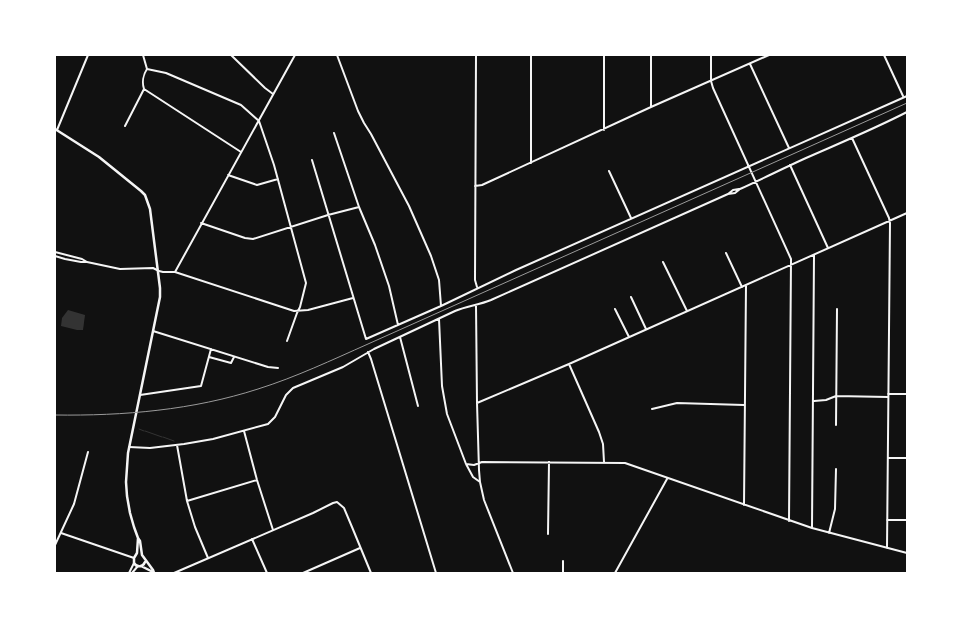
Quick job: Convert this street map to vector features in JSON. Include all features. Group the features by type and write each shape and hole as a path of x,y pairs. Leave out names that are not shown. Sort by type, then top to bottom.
{"main road":[{"path":"56,129 99,157 145,195 150,209 160,298 127,457 127,496 132,520 141,542 142,555 154,573"},
{"path":"138,538 134,563 154,573"},
{"path":"135,557 142,555"},
{"path":"140,566 145,561"}],"street":[{"path":"56,129 88,55"},
{"path":"125,126 144,89 144,73 147,69 143,55"},
{"path":"232,55 272,94"},
{"path":"175,272 295,55"},
{"path":"337,55 364,123 410,206 428,249 439,280 441,306"},
{"path":"476,55 475,280 477,288"},
{"path":"531,55 531,163"},
{"path":"604,55 604,130"},
{"path":"651,55 652,107"},
{"path":"711,55 711,81 713,88 791,259 789,521"},
{"path":"475,186 482,185 769,55"},
{"path":"884,55 904,97"},
{"path":"750,64 789,148"},
{"path":"147,69 166,73 241,106 258,120 278,179 306,284 287,341"},
{"path":"144,89 241,152"},
{"path":"312,160 366,339 631,218 907,96"},
{"path":"129,447 150,448 177,445 244,431 271,422 276,416 285,396 293,388 343,367 368,352 439,319 468,306 476,305 499,296 728,194 733,190 756,182 907,112"},
{"path":"334,133 359,207 389,286 398,325"},
{"path":"852,138 890,221 887,548"},
{"path":"790,165 828,248"},
{"path":"608,171 631,218"},
{"path":"228,175 257,185 278,179"},
{"path":"202,223 252,239 359,207"},
{"path":"477,403 569,364 907,213"},
{"path":"55,252 88,262"},
{"path":"726,253 742,287"},
{"path":"812,528 814,255"},
{"path":"55,256 67,260 88,262 120,269 153,268 163,272 175,272 298,311 353,298"},
{"path":"663,262 687,311"},
{"path":"744,505 746,285"},
{"path":"631,297 646,329"},
{"path":"476,305 478,463 480,482 484,500 513,573"},
{"path":"615,309 629,337"},
{"path":"836,424 837,309"},
{"path":"439,319 442,386 447,414 466,464 473,477 480,482"},
{"path":"153,331 278,368"},
{"path":"400,337 418,406"},
{"path":"140,396 202,386 211,349"},
{"path":"368,352 436,573"},
{"path":"209,357 231,363 234,356"},
{"path":"569,364 599,432 604,462"},
{"path":"888,394 907,394"},
{"path":"813,401 826,400 836,396 888,397"},
{"path":"652,409 678,404 744,405"},
{"path":"244,431 273,530"},
{"path":"177,445 187,501 195,527 209,558"},
{"path":"55,545 74,504 88,452"},
{"path":"888,458 907,458"},
{"path":"548,534 549,462"},
{"path":"466,464 625,463 789,521 907,554"},
{"path":"829,533 835,509 836,469"},
{"path":"615,573 667,478"},
{"path":"187,501 257,480"},
{"path":"174,573 338,502 344,507 371,573"},
{"path":"887,520 907,520"},
{"path":"61,533 135,557"},
{"path":"252,539 267,573"},
{"path":"303,573 360,548"},
{"path":"563,562 563,573"},
{"path":"129,573 134,563"},
{"path":"132,573 140,566"}],"shaded area":[{"path":"68,310 85,315 83,330 61,326 62,318"}],"waterway":[{"path":"139,429 144,431"},
{"path":"145,431 162,437"},
{"path":"163,437 174,441"}],"railway":[{"path":"55,415 132,413 183,407 233,396 286,379 907,103"}]}
